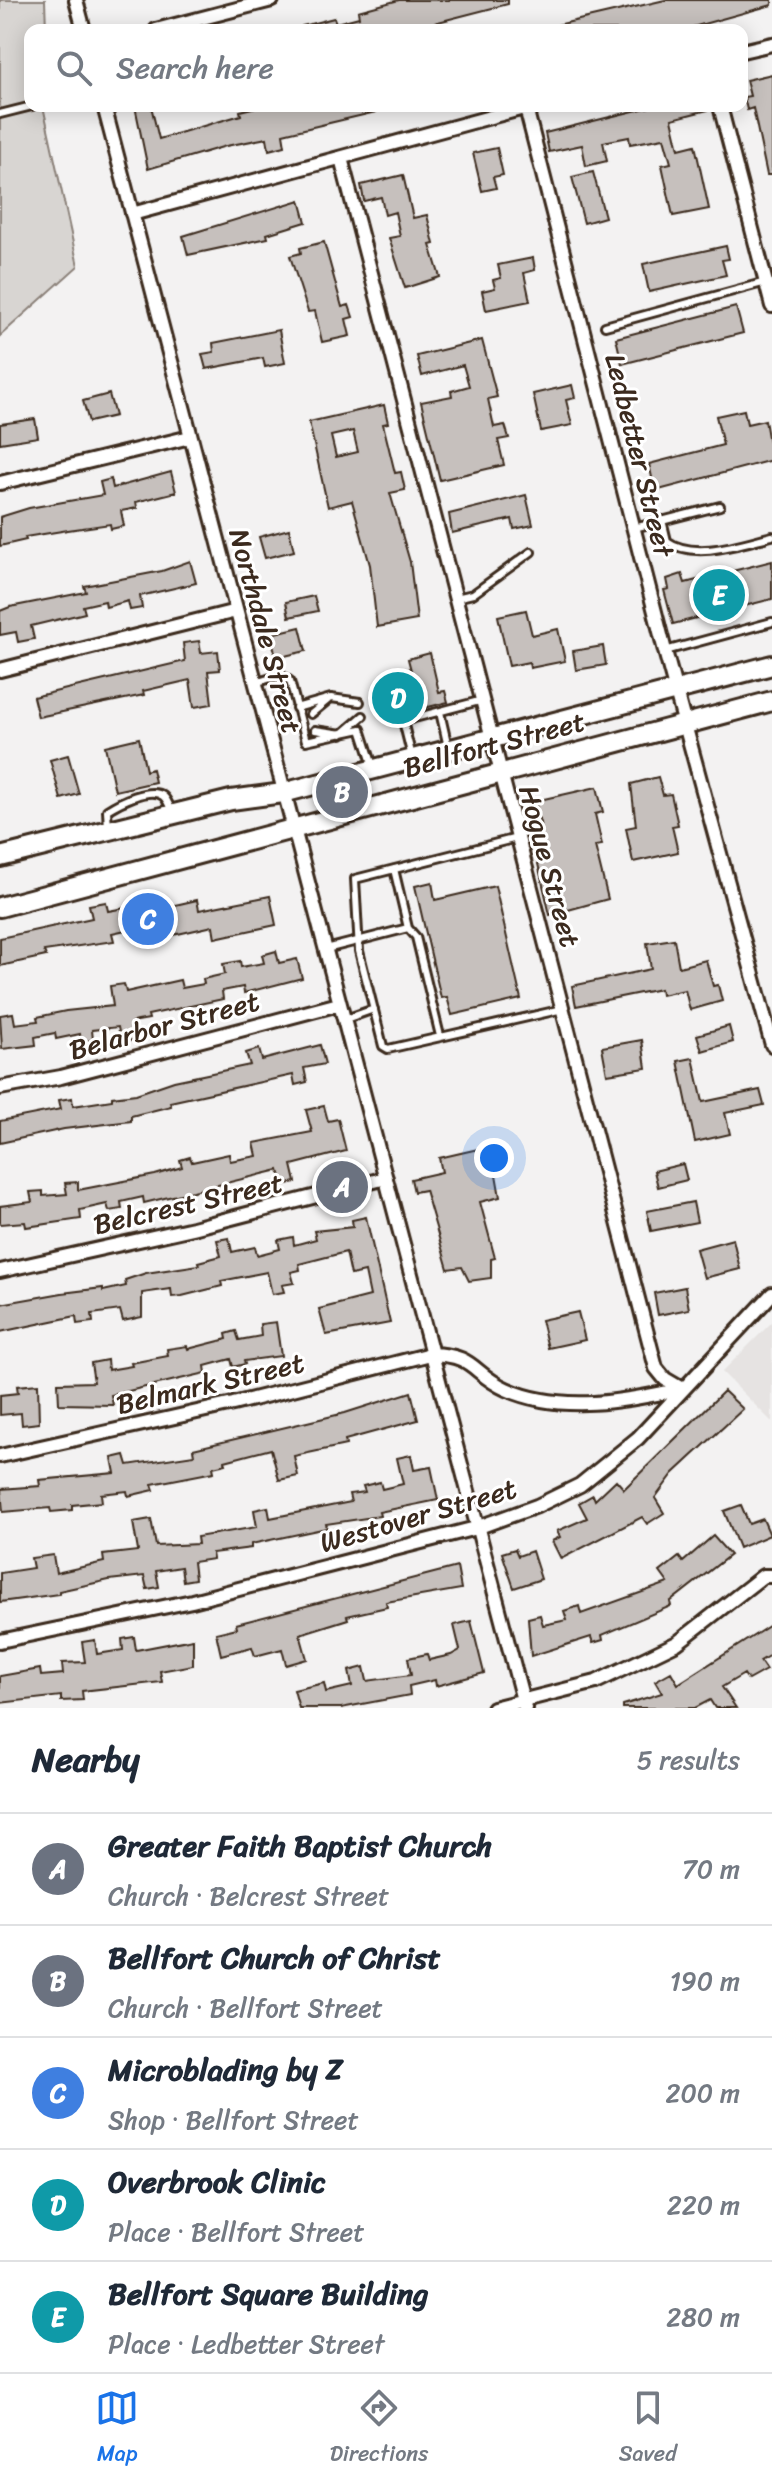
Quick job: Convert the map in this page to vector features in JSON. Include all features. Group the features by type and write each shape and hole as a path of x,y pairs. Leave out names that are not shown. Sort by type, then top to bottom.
{"main road":[{"name":"Bellfort Street","path":"0,857 231,800 283,793 413,761 772,665"},
{"name":"Bellfort Street","path":"0,907 238,846 292,828 501,771 772,701"}],"street":[{"path":"76,0 82,24"},
{"path":"179,24 272,0"},
{"path":"748,50 772,44"},
{"name":"Northdale Street","path":"106,112 524,1704"},
{"path":"132,214 511,112"},
{"name":"Ledbetter Street","path":"530,112 675,690 772,1045"},
{"path":"722,112 772,306"},
{"name":"Hogue Street","path":"341,158 656,1368 665,1379 682,1389"},
{"path":"0,483 190,437"},
{"path":"0,670 236,611"},
{"name":"Belarbor Street","path":"0,1088 61,1077 339,1004"},
{"name":"Belcrest Street","path":"0,1271 193,1228 386,1178"},
{"name":"Westover Street","path":"0,1641 192,1601 476,1528 537,1506 580,1485 638,1438 772,1294"},
{"path":"431,1354 457,1354 506,1389 554,1401 610,1403 682,1389"},
{"name":"Belmark Street","path":"0,1456 233,1404 431,1354"},
{"path":"493,1708 524,1704 596,1682 677,1643 763,1576 772,1576"}],"lane":[{"path":"0,114 24,108"},
{"path":"605,326 766,282"},
{"path":"634,528 720,506"},
{"path":"662,520 667,541 679,547 720,547 772,536"},
{"path":"456,598 473,594 531,552"},
{"path":"665,651 772,622"},
{"path":"255,683 285,676 306,741 361,729 375,770"},
{"path":"296,708 331,698 360,702"},
{"path":"331,698 349,705"},
{"path":"331,698 334,709"},
{"path":"322,712 331,698"},
{"path":"311,714 331,698"},
{"path":"413,761 403,721 483,700"},
{"path":"440,712 449,751"},
{"path":"315,730 342,734 363,716"},
{"path":"342,734 353,720"},
{"path":"338,724 342,734"},
{"path":"326,726 342,734"},
{"path":"109,831 107,810 142,796 157,793 164,797 174,815"},
{"path":"517,838 355,879 352,884 360,941 383,1046 388,1049 563,1009"},
{"path":"394,869 408,928 416,937 440,1036"},
{"path":"326,949 408,928"},
{"path":"343,1020 374,1009"}],"shaded area":[{"path":"0,0 45,0 46,24 24,24 24,112 44,112 78,266 0,336"},
{"path":"772,1322 772,1422 722,1372"}],"building":[{"path":"399,0 508,0 508,4 430,24 310,24 334,18 336,23 359,17 358,11"},
{"path":"665,0 772,0 772,5 704,24 561,24"},
{"path":"772,74 772,175 767,175 753,108 748,110 748,80"},
{"path":"136,112 152,112 159,139 241,115 240,112 376,112 283,134 285,146 269,150 267,138 226,146 148,169"},
{"path":"630,112 700,112 672,119 679,149 695,145 709,209 673,216 662,165 671,163 664,138 630,144 629,137 603,142 607,161 586,166 582,145 549,152 545,133"},
{"path":"497,148 503,175 493,177 496,188 482,191 473,153"},
{"path":"593,172 605,217 584,223 572,177"},
{"path":"403,175 413,218 427,215 434,244 430,245 440,277 405,288 389,238 400,236 395,212 385,215 381,197 364,201 361,185"},
{"path":"300,200 306,222 267,234 268,238 188,255 183,236"},
{"path":"324,242 342,307 349,305 353,317 346,319 350,336 322,342 315,311 308,312 290,256 301,253 300,248"},
{"path":"726,246 729,259 722,260 726,275 649,292 643,264"},
{"path":"533,258 535,270 524,273 530,301 486,310 482,291 495,288 493,280 501,278 498,265"},
{"path":"736,307 743,333 622,364 616,338"},
{"path":"279,330 285,363 265,367 263,358 206,369 202,354 214,352 213,343"},
{"path":"482,340 497,397 488,399 494,427 505,425 509,438 498,440 504,465 440,480 421,402 452,396 451,391 469,386 463,365 422,376 417,356"},
{"path":"572,385 575,398 566,400 572,425 541,431 533,394"},
{"path":"109,394 115,416 89,422 83,401"},
{"path":"384,405 388,423 383,424 395,473 401,472 405,490 390,493 410,562 417,620 377,627 370,565 352,501 328,507 309,422","holes":["353,431 358,452 336,457 331,436"]},
{"path":"744,410 747,424 765,420 772,460 655,491 649,464 723,445 716,416"},
{"path":"35,419 38,437 0,443 0,424"},
{"path":"171,472 176,492 136,502 137,508 121,511 124,526 111,529 110,524 68,530 25,537 26,540 0,546 0,517 29,508 103,495 100,482 111,479 113,488"},
{"path":"526,495 533,525 514,529 512,519 452,533 449,514"},
{"path":"289,529 294,551 265,558 259,537"},
{"path":"190,561 196,583 140,596 142,608 130,610 128,601 106,607 105,601 83,606 85,613 31,626 34,639 18,642 16,632 0,635 0,611 10,607 86,592 84,586 162,571"},
{"path":"772,561 772,599 673,624 664,590 669,589 667,579 682,574 685,583"},
{"path":"314,596 318,611 289,617 286,602"},
{"path":"526,610 532,635 558,629 565,661 530,668 529,662 509,666 498,616"},
{"path":"300,627 306,651 276,658 271,634"},
{"path":"199,641 201,653 218,651 220,670 208,671 212,704 194,707 190,680 143,691 144,695 38,717 33,697 185,661 183,643"},
{"path":"603,646 606,665 576,670 573,651"},
{"path":"430,653 439,692 445,691 448,702 389,717 381,685 413,678 408,659"},
{"path":"139,738 146,771 152,769 155,782 115,791 105,746"},
{"path":"68,755 79,794 61,799 50,760"},
{"path":"658,777 663,795 671,794 678,825 672,826 678,852 633,862 626,828 636,826 631,784"},
{"path":"597,787 603,812 595,814 602,845 595,846 608,899 550,915 531,834 542,832 535,801"},
{"path":"432,882 435,900 495,886 521,999 452,1015 447,997 441,998 415,886"},
{"path":"270,896 276,925 215,938 213,926 138,943 135,928 112,933 114,941 44,951 46,956 0,966 0,938 92,918 89,905 106,902 108,911 125,908 127,916 197,900 199,910"},
{"path":"674,939 679,967 706,960 713,986 718,985 722,1001 690,1010 685,990 661,995 660,989 576,1006 572,986 651,969 647,943"},
{"path":"276,951 279,963 297,959 302,978 244,993 243,987 222,991 223,999 148,1015 149,1019 132,1022 135,1040 121,1042 118,1027 92,1030 93,1040 81,1042 80,1034 56,1039 55,1033 35,1037 36,1045 2,1049 0,1015 13,1013 15,1024 38,1021 37,1017 66,1011 113,1006 110,986 124,984 126,992 180,980 182,988 204,984 203,979 225,974 223,964 240,961 241,967 264,963 262,955"},
{"path":"729,1026 733,1042 702,1051 697,1035"},
{"path":"642,1040 646,1068 607,1074 602,1047"},
{"path":"320,1045 325,1064 304,1068 307,1082 295,1085 293,1075 170,1102 171,1106 131,1116 131,1121 64,1129 0,1143 0,1121 61,1109 59,1100 72,1098 73,1106 112,1100 112,1097 136,1094 174,1081 250,1065 246,1053 259,1049 262,1060"},
{"path":"693,1058 703,1102 760,1090 764,1105 725,1113 730,1134 695,1142 678,1061"},
{"path":"324,1106 328,1121 338,1119 346,1151 292,1165 296,1182 283,1185 279,1170 144,1203 143,1197 121,1202 122,1209 109,1211 107,1204 80,1210 81,1219 26,1227 25,1222 0,1224 0,1206 32,1202 30,1192 43,1191 43,1196 67,1194 65,1183 78,1182 78,1190 155,1175 182,1167 180,1160 190,1157 192,1162 229,1154 230,1161 257,1156 254,1143 312,1132 306,1110"},
{"path":"491,1146 500,1197 480,1202 495,1258 491,1259 491,1278 469,1281 462,1267 448,1269 425,1190 414,1192 411,1179 442,1172 439,1158"},
{"path":"683,1164 687,1180 658,1187 654,1171"},
{"path":"693,1202 697,1222 651,1231 647,1211"},
{"path":"366,1217 390,1323 326,1335 319,1309 370,1296 365,1272 351,1275 346,1252 299,1264 300,1270 291,1272 294,1283 282,1285 284,1292 272,1294 267,1272 221,1281 222,1286 182,1296 172,1297 171,1289 142,1293 142,1317 123,1321 120,1310 92,1314 93,1322 77,1324 76,1316 0,1332 0,1304 62,1293 103,1288 103,1291 126,1286 125,1280 146,1273 199,1265 198,1262 221,1256 217,1240 229,1238 232,1252 255,1247 257,1255 280,1249 278,1240 293,1237 294,1245 316,1239 314,1231 353,1227 352,1220"},
{"path":"733,1239 740,1269 704,1278 696,1249"},
{"path":"685,1287 689,1309 658,1315 654,1293"},
{"path":"578,1312 585,1340 548,1348 541,1320"},
{"path":"276,1322 281,1356 244,1361 245,1364 233,1367 231,1359 205,1366 206,1373 111,1395 113,1405 59,1404 58,1383 94,1382 91,1363 107,1360 108,1370 132,1366 131,1363 168,1356 167,1349 187,1346 188,1349 227,1339 226,1334 236,1331 239,1340 261,1336 260,1324"},
{"path":"38,1384 39,1423 22,1425 21,1413 0,1415 0,1395 18,1393 17,1386"},
{"path":"724,1391 743,1409 673,1474 655,1498 664,1513 647,1524 642,1517 561,1559 552,1541 560,1537 557,1531 587,1518 579,1503 593,1495 595,1500 616,1480 624,1489"},
{"path":"411,1392 418,1420 345,1440 346,1445 294,1456 298,1476 279,1480 271,1449 225,1461 226,1464 213,1467 214,1472 152,1484 154,1490 128,1496 127,1491 101,1494 102,1502 72,1505 72,1510 51,1512 50,1508 3,1512 1,1489 40,1486 39,1480 115,1473 112,1458 125,1455 128,1465 194,1455 193,1449 345,1413"},
{"path":"411,1455 414,1470 431,1467 438,1500 379,1512 380,1516 326,1524 327,1528 251,1544 251,1548 212,1553 213,1559 193,1562 195,1579 183,1581 181,1567 156,1571 159,1587 147,1589 144,1576 109,1580 59,1591 59,1594 0,1602 0,1573 33,1568 31,1558 53,1555 56,1573 104,1562 103,1555 138,1551 133,1522 151,1519 156,1546 198,1544 197,1537 257,1527 254,1510 268,1507 270,1518 351,1502 349,1494 365,1492 363,1486 380,1482 382,1489 403,1484 397,1458"},
{"path":"741,1505 749,1524 763,1519 770,1535 739,1548 724,1511"},
{"path":"713,1536 730,1555 670,1602 671,1606 602,1635 603,1640 593,1643 591,1637 531,1656 528,1618 540,1615 543,1625 567,1620 564,1611 579,1606 581,1614 668,1583 660,1572 679,1557 683,1562"},
{"path":"515,1549 518,1556 532,1551 541,1579 514,1588 502,1553"},
{"path":"457,1567 461,1589 386,1602 387,1607 347,1616 348,1619 300,1634 307,1659 286,1665 282,1649 255,1656 252,1647 221,1655 216,1633 237,1628 236,1624"},
{"path":"471,1621 484,1673 436,1686 435,1680 409,1686 410,1695 341,1708 299,1708 294,1690 324,1683 326,1692 352,1686 349,1671 364,1667 367,1681 411,1675 408,1658 427,1654 429,1660 451,1655 460,1650 454,1625"},
{"path":"772,1624 772,1654 760,1661 766,1670 748,1680 744,1674 722,1687 736,1708 715,1708 710,1700 695,1708 623,1708 623,1705 662,1693 655,1681 671,1672 678,1684"},
{"path":"134,1637 136,1650 193,1639 193,1665 160,1671 162,1682 82,1691 83,1700 61,1701 61,1696 0,1703 0,1676 40,1669 41,1676 63,1674 62,1663 85,1662 82,1642 95,1640 97,1654 123,1650 122,1639"}],"place":[{"name":"Bellfort Square Building","path":"719,595"},
{"name":"Overbrook Clinic","path":"398,698"},
{"name":"Bellfort Church of Christ","path":"342,792"},
{"name":"Microblading by Z","path":"148,919"},
{"name":"Greater Faith Baptist Church","path":"342,1187"}]}
